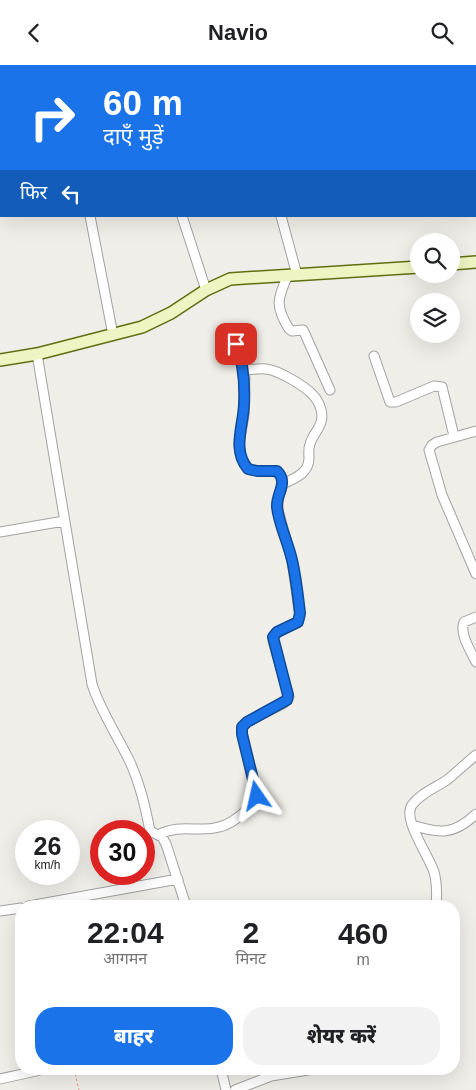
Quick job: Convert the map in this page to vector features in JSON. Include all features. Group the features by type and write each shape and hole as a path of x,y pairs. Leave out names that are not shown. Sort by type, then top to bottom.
{"street":[{"path":"90,217 113,335"},
{"path":"182,217 206,290"},
{"path":"281,217 292,275 279,294 281,313 289,329 292,331 303,330 330,390"},
{"path":"460,264 476,263"},
{"path":"0,360 37,354 142,327 158,320 206,290 230,279 410,268"},
{"path":"158,835 173,829 210,829 225,825 248,809 257,796 242,727 247,722 287,700 288,695 273,637 277,632 298,622 300,617 292,561 278,510 278,500 283,484 277,471 251,470 245,465 241,457 239,444 244,404 243,371 236,344"},
{"path":"37,354 94,691 138,778 150,831 158,835 166,844 184,900"},
{"path":"374,356 390,402 396,402 434,386 442,387 454,436"},
{"path":"243,371 264,368 272,370 298,384 313,395 319,405 322,414 321,423 310,442 308,467 298,477 283,484"},
{"path":"476,431 454,436 429,447 429,455 442,495 476,574"},
{"path":"0,532 64,521"},
{"path":"476,617 467,620 462,628 476,662"},
{"path":"436,900 437,887 433,870 409,815 412,805 426,793 446,781 476,755"},
{"path":"412,825 428,831 446,832 458,829 476,814"},
{"path":"62,900 178,879"},
{"path":"0,911 15,908"},
{"path":"0,1079 18,1075"},
{"path":"222,1075 226,1090"},
{"path":"235,1090 278,1075"}],"path":[{"path":"75,1075 79,1090"}],"route":[{"path":"236,344 245,377 244,415 239,444 241,457 248,469 277,471 280,475 283,487 277,505 292,561 300,613 298,622 277,632 273,637 289,697 280,706 247,722 242,727 257,796"}]}
